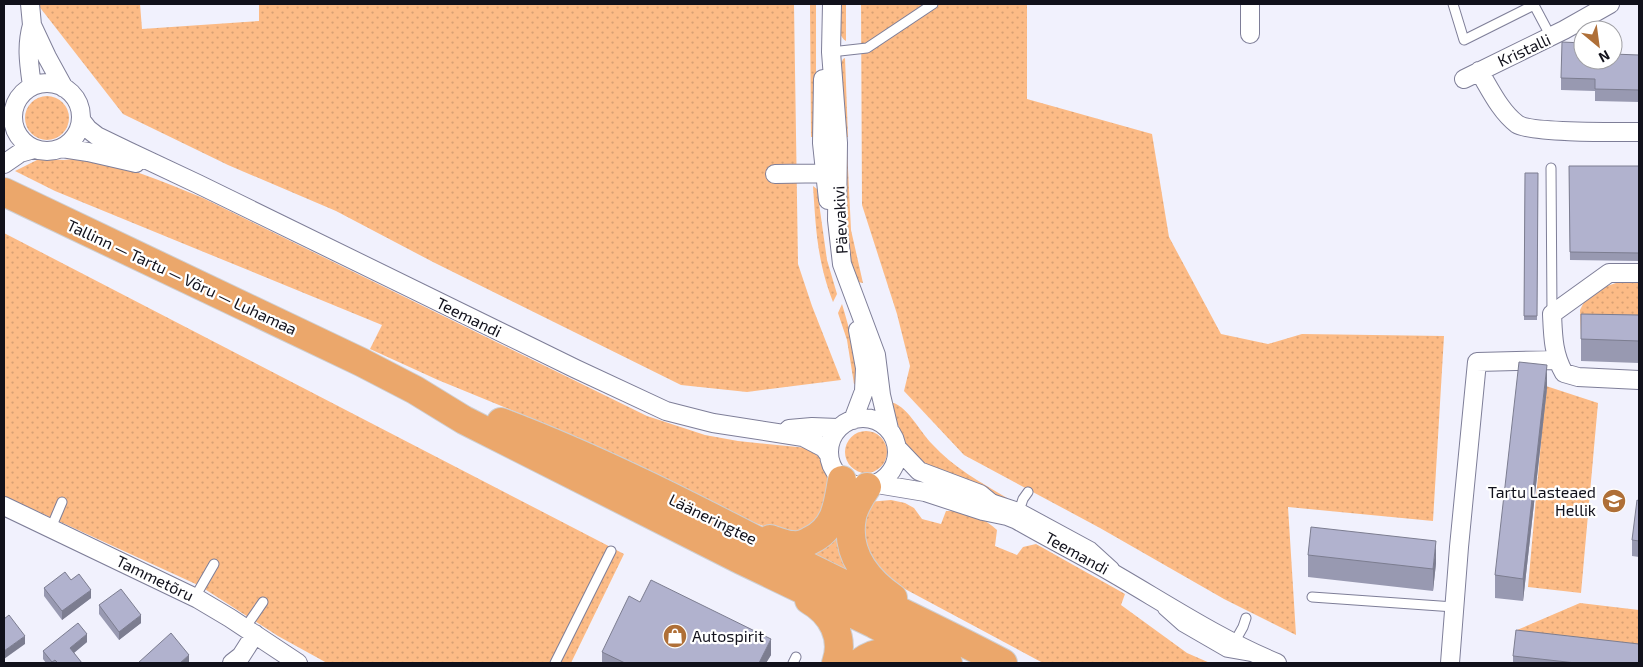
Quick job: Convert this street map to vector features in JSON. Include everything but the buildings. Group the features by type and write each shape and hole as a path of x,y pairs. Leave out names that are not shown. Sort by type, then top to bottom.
{"highway":[{"name":"Tallinn — Tartu — Võru — Luhamaa","path":"4,192 361,362"},
{"name":"Lääneringtee","path":"361,362 415,390 464,420 741,560 874,624 952,650 1003,663"},
{"name":"Lääneringtee","path":"415,390 534,434 578,453 865,595 952,650"},
{"path":"732,528 792,545 803,544 819,536 829,526 837,508 862,483"},
{"path":"862,483 858,502 852,517 850,536 858,561 868,577 886,593 903,606 930,620 952,650"},
{"path":"741,560 817,604 828,615 835,625 839,638 836,663"},
{"path":"860,663 878,653 891,652 919,663"}],"street":[{"path":"30,4 32,24 64,88"},
{"name":"Päevakivi","path":"824,4 822,143 832,173 842,264 876,355 881,395 889,429"},
{"name":"Päevakivi","path":"832,4 832,250 858,332 865,368 864,391 846,424"},
{"path":"1250,4 1250,34"},
{"name":"Kristalli","path":"1464,79 1551,37 1610,4"},
{"path":"32,24 28,39 32,86"},
{"path":"1480,71 1502,110 1518,125 1537,129 1639,132"},
{"path":"42,83 54,84 64,88 77,101 80,111 81,120 75,136 62,148 53,151 34,149 24,143 13,123 13,112 16,102 32,86 42,83"},
{"name":"Teemandi","path":"81,120 97,136 576,369 666,410 713,423 803,437 812,440 824,448 836,473 862,483 926,492 983,512 1015,515"},
{"path":"4,141 13,123"},
{"name":"Teemandi","path":"62,148 122,159 175,174"},
{"path":"4,164 20,153 34,149"},
{"path":"775,174 832,173"},
{"path":"1639,273 1609,273 1552,314 1557,360 1564,372 1578,377 1639,380"},
{"path":"1450,663 1478,362 1557,360"},
{"name":"Teemandi","path":"772,431 846,424 858,418 869,418 880,422 889,429 895,438 898,449 919,471 980,494 1136,588 1234,643"},
{"path":"829,455 833,436 846,424"},
{"path":"862,483 886,478 893,470 897,460 898,449"},
{"name":"Tammetõru","path":"4,506 195,597 298,663"},
{"path":"232,663 241,656 250,631"},
{"path":"1234,643 1270,662"}],"lane":[{"path":"831,52 867,48 933,4"},
{"path":"1454,4 1464,40 1534,5 1551,37"},
{"path":"1551,168 1552,314"},
{"path":"1015,515 1028,492"},
{"path":"51,528 62,502"},
{"path":"556,663 611,551"},
{"path":"195,597 214,564"},
{"path":"1136,588 1181,626 1226,652 1270,662"},
{"path":"1312,597 1454,607"},
{"path":"250,631 263,602"},
{"path":"1234,643 1246,618"}],"shaded area":[{"path":"39,4 140,4 142,29 259,21 259,4 794,4 798,264 841,380 747,392 681,385 433,262 336,211 228,165 123,114"},
{"path":"810,4 816,4 816,104 814,137 811,137"},
{"path":"839,4 846,4 846,41 840,34 839,29"},
{"path":"861,4 1027,4 1027,99 1152,134 1169,237 1221,334 1268,344 1302,334 1444,336 1433,521 1288,507 1296,635 1224,599 1100,528 964,455 904,391 910,366 897,314 862,205"},
{"path":"845,58 848,137 844,138 839,68"},
{"path":"43,96 51,96 63,102 69,118 63,134 51,140 43,140 31,134 25,122 25,114 31,102"},
{"path":"845,148 847,148 851,230 863,283 858,282 848,253 844,198"},
{"path":"83,158 99,161 159,180 203,198 647,416 705,435 738,441 807,448 824,464 828,472 828,491 821,523 793,533 774,530 752,522 538,421 438,380 370,349 382,325 55,191 15,171 39,159 64,160"},
{"path":"813,186 817,189 827,260 837,294 833,302 820,258"},
{"path":"4,233 624,554 571,663 327,663 278,636 200,586 4,496"},
{"path":"1622,281 1639,281 1639,336 1581,335 1580,310 1589,292"},
{"path":"842,304 855,354 858,385 854,384 847,340 838,313"},
{"path":"1546,386 1598,403 1581,593 1528,587"},
{"path":"889,402 901,407 932,444 949,460 967,474 1007,498 1000,498 920,465 908,450"},
{"path":"862,431 870,431 881,437 887,452 881,467 870,473 862,473 851,467 845,456 845,448 851,437"},
{"path":"891,500 905,503 914,508 922,519 941,524 946,511 966,513 980,518 997,530 995,546 1017,555 1023,547 1036,544 1125,594 1121,605 1187,653 1210,663 1043,663 905,589 877,567 862,540 868,502"},
{"path":"841,529 856,575 812,554 822,550 829,544"},
{"path":"1580,603 1639,610 1639,659 1516,646 1517,630"}],"place":[{"name":"Tartu Lasteaed Hellik","path":"1614,501"},
{"name":"Autospirit","path":"675,636"}]}
